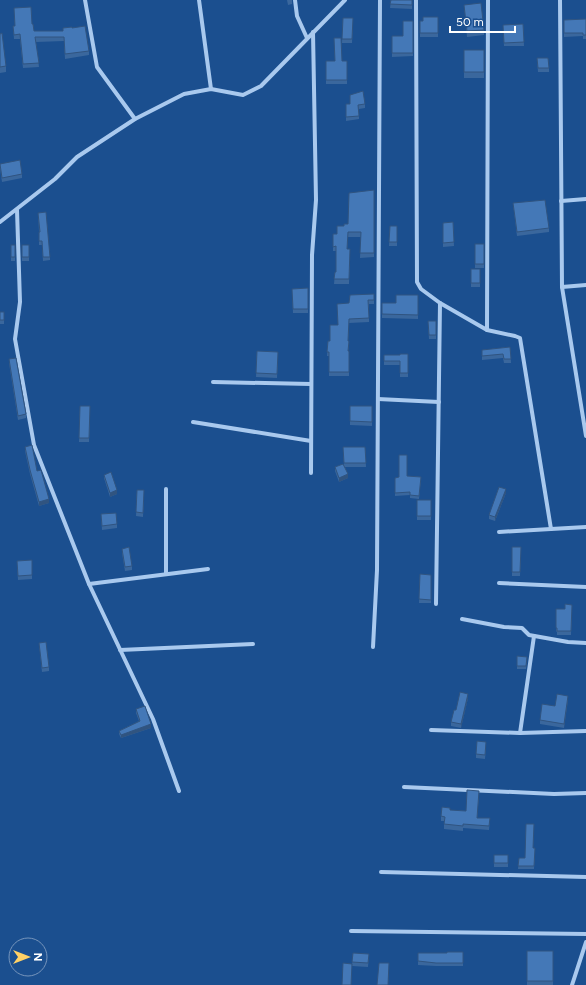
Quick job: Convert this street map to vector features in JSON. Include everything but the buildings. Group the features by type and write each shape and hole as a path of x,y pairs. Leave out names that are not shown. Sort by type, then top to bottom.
{"street":[{"path":"85,0 98,67 135,119"},
{"path":"199,0 211,89"},
{"path":"295,0 297,16 307,38"},
{"path":"0,222 55,179 77,157 135,119 184,94 211,89 243,96 261,86 345,0"},
{"path":"373,646 377,570 380,0"},
{"path":"416,0 417,282 421,289 440,303 487,330 520,338 551,529"},
{"path":"487,330 488,0"},
{"path":"560,0 562,287 586,436"},
{"path":"311,473 312,255 316,200 313,32"},
{"path":"561,201 586,199"},
{"path":"17,210 20,302 15,339 34,445 89,584 153,720 179,791"},
{"path":"562,287 586,285"},
{"path":"436,604 440,303"},
{"path":"213,382 311,384"},
{"path":"378,399 439,402"},
{"path":"192,422 311,441"},
{"path":"166,489 166,574"},
{"path":"499,532 586,527"},
{"path":"89,584 208,569"},
{"path":"499,583 586,587"},
{"path":"462,619 504,627 522,628 529,635 534,636 568,642 586,643"},
{"path":"520,733 534,636"},
{"path":"120,650 253,644"},
{"path":"431,730 520,733 586,731"},
{"path":"404,788 554,794 586,793"},
{"path":"381,872 586,877"},
{"path":"351,931 586,934"},
{"path":"572,985 586,942"}]}
